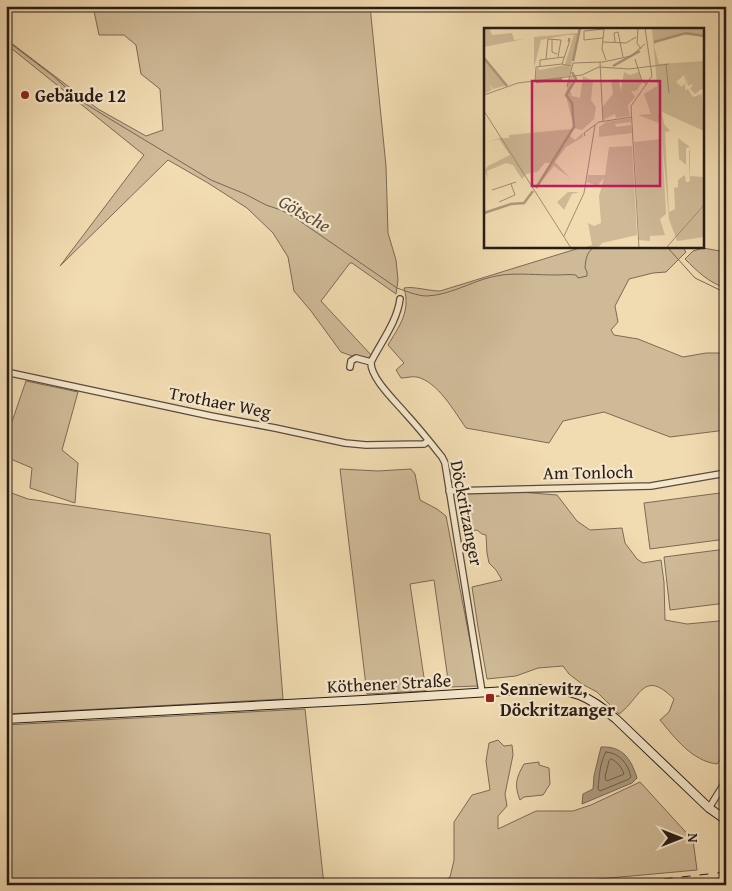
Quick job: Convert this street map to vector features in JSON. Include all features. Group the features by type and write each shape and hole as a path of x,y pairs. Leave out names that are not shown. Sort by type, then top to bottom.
{"main road":[{"name":"Köthener Straße","path":"6,719 555,689 569,691 587,698 603,708 709,808 726,820"}],"street":[{"path":"725,6 726,11"},
{"path":"350,367 350,360 356,358 371,362 394,320 399,308 400,299"},
{"name":"Döckritzanger","path":"371,362 370,368 381,385 442,456 445,463 482,692"},
{"name":"Trothaer Weg","path":"6,372 344,443 395,445 424,444 428,441"},
{"name":"Am Tonloch","path":"449,491 651,486 726,474"},
{"path":"709,808 726,779"}],"shaded area":[{"path":"93,6 370,6 386,166 388,233 396,260 398,280 396,294 350,263 321,301 372,356 367,359 341,352 294,291 288,257 273,233 247,208 168,160 60,266 144,155 6,44 6,39 98,109 146,136 163,130 160,89 141,74 136,45 124,35 99,35"},
{"path":"580,248 683,248 686,252 666,272 629,279 615,306 618,322 611,330 614,335 638,339 683,357 706,353 726,353 726,430 670,437 604,412 563,421 549,443 466,428 445,398 432,385 417,377 401,378 396,370 404,363 388,345 400,325 405,312 406,297 404,288 440,291"},
{"path":"703,248 726,252 726,288 709,280 685,259 693,251"},
{"path":"26,381 78,392 62,450 78,463 75,503 30,488 32,468 6,457 6,439"},
{"path":"340,469 378,471 411,469 415,474 420,500 446,516 478,686 449,687 434,580 410,584 426,691 367,694"},
{"path":"6,491 28,499 270,534 283,699 6,714"},
{"path":"520,492 557,495 577,521 590,530 622,528 625,543 637,559 643,563 661,560 664,582 665,620 687,624 726,621 726,755 717,764 692,754 660,720 669,712 674,699 664,690 655,686 643,689 619,714 597,692 582,684 569,674 563,666 538,668 516,676 487,679 472,587 502,580 489,563 486,535 477,530 463,532 459,494"},
{"path":"720,493 726,539 650,549 644,503"},
{"path":"726,549 726,603 670,610 664,557"},
{"path":"305,709 324,885 6,885 6,725"},
{"path":"498,740 504,746 512,745 513,755 505,794 507,806 498,816 498,829 536,811 573,811 591,805 640,782 693,840 697,870 533,885 440,885 450,877 454,860 454,822 472,795 490,790 486,761 489,743"},
{"path":"539,762 539,765 549,768 550,784 543,795 524,797 520,800 517,786 521,769 524,764"},
{"path":"726,878 726,885 664,885"}],"water":[{"path":"601,747 615,749 625,755 632,765 637,778 632,783 582,804 583,794 593,789"}],"waterway":[{"path":"720,6 721,18"},
{"path":"722,22 726,61"},
{"name":"Götsche","path":"6,40 52,75 81,101 211,180 294,217 397,288 408,292 423,296 437,295 483,279 508,274 576,275 578,278 587,276 585,268 587,257 594,248"},
{"name":"Götsche","path":"668,248 695,278 726,293"}],"railway":[{"path":"610,885 726,872"}],"place":[{"name":"Gebäude 12","path":"25,95"},
{"name":"Sennewitz, Döckritzanger","path":"490,698"}]}
